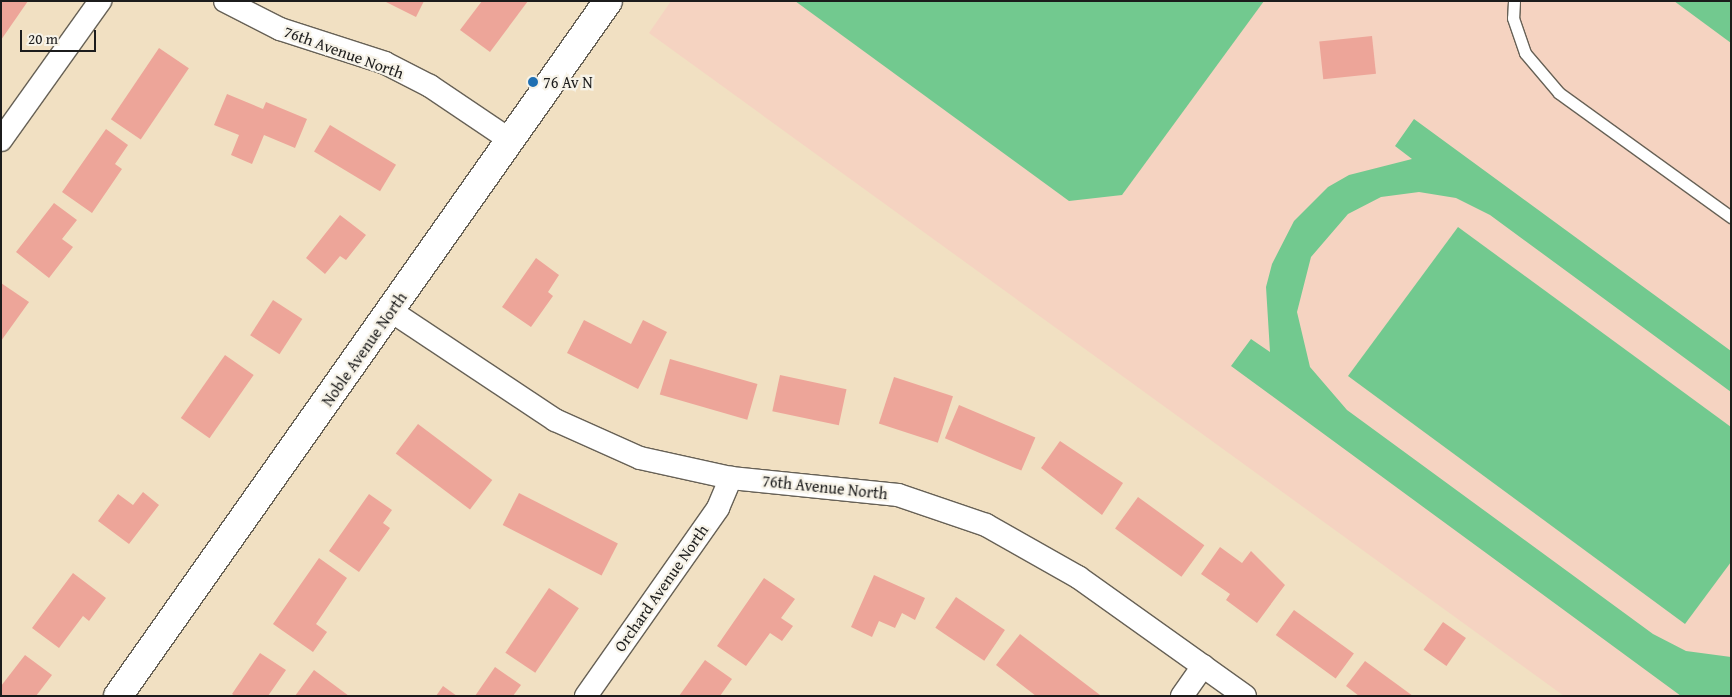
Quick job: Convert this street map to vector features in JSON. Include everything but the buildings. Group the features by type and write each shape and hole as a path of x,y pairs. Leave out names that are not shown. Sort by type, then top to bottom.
{"street":[{"path":"1,140 100,1"},
{"name":"76th Avenue North","path":"225,1 280,29 385,63 430,86 510,140"},
{"name":"Noble Avenue North","path":"118,696 608,1"},
{"name":"76th Avenue North","path":"391,311 555,420 640,458 731,478 870,490 963,516 1013,538 1078,577 1245,696"},
{"name":"Orchard Avenue North","path":"586,696 718,508 731,478"},
{"path":"1182,696 1203,666"}],"lane":[{"path":"1514,1 1513,18 1525,53 1559,93 1731,217"}],"shaded area":[{"path":"671,1 1731,1 1731,696 1564,696 649,33"}],"green space":[{"path":"795,1 1264,1 1122,195 1069,201"},
{"path":"1674,1 1731,1 1731,43"},
{"path":"1414,119 1731,351 1731,392 1490,215 1456,198 1419,192 1381,197 1348,214 1311,257 1297,312 1310,367 1347,410 1653,634 1686,651 1731,657 1731,696 1681,696 1231,366 1251,339 1270,352 1266,287 1272,264 1294,221 1328,187 1349,175 1412,159 1395,146"},
{"path":"1458,227 1731,427 1731,562 1685,624 1348,376"}],"place":[{"name":"76 Av N","path":"533,82"}]}
